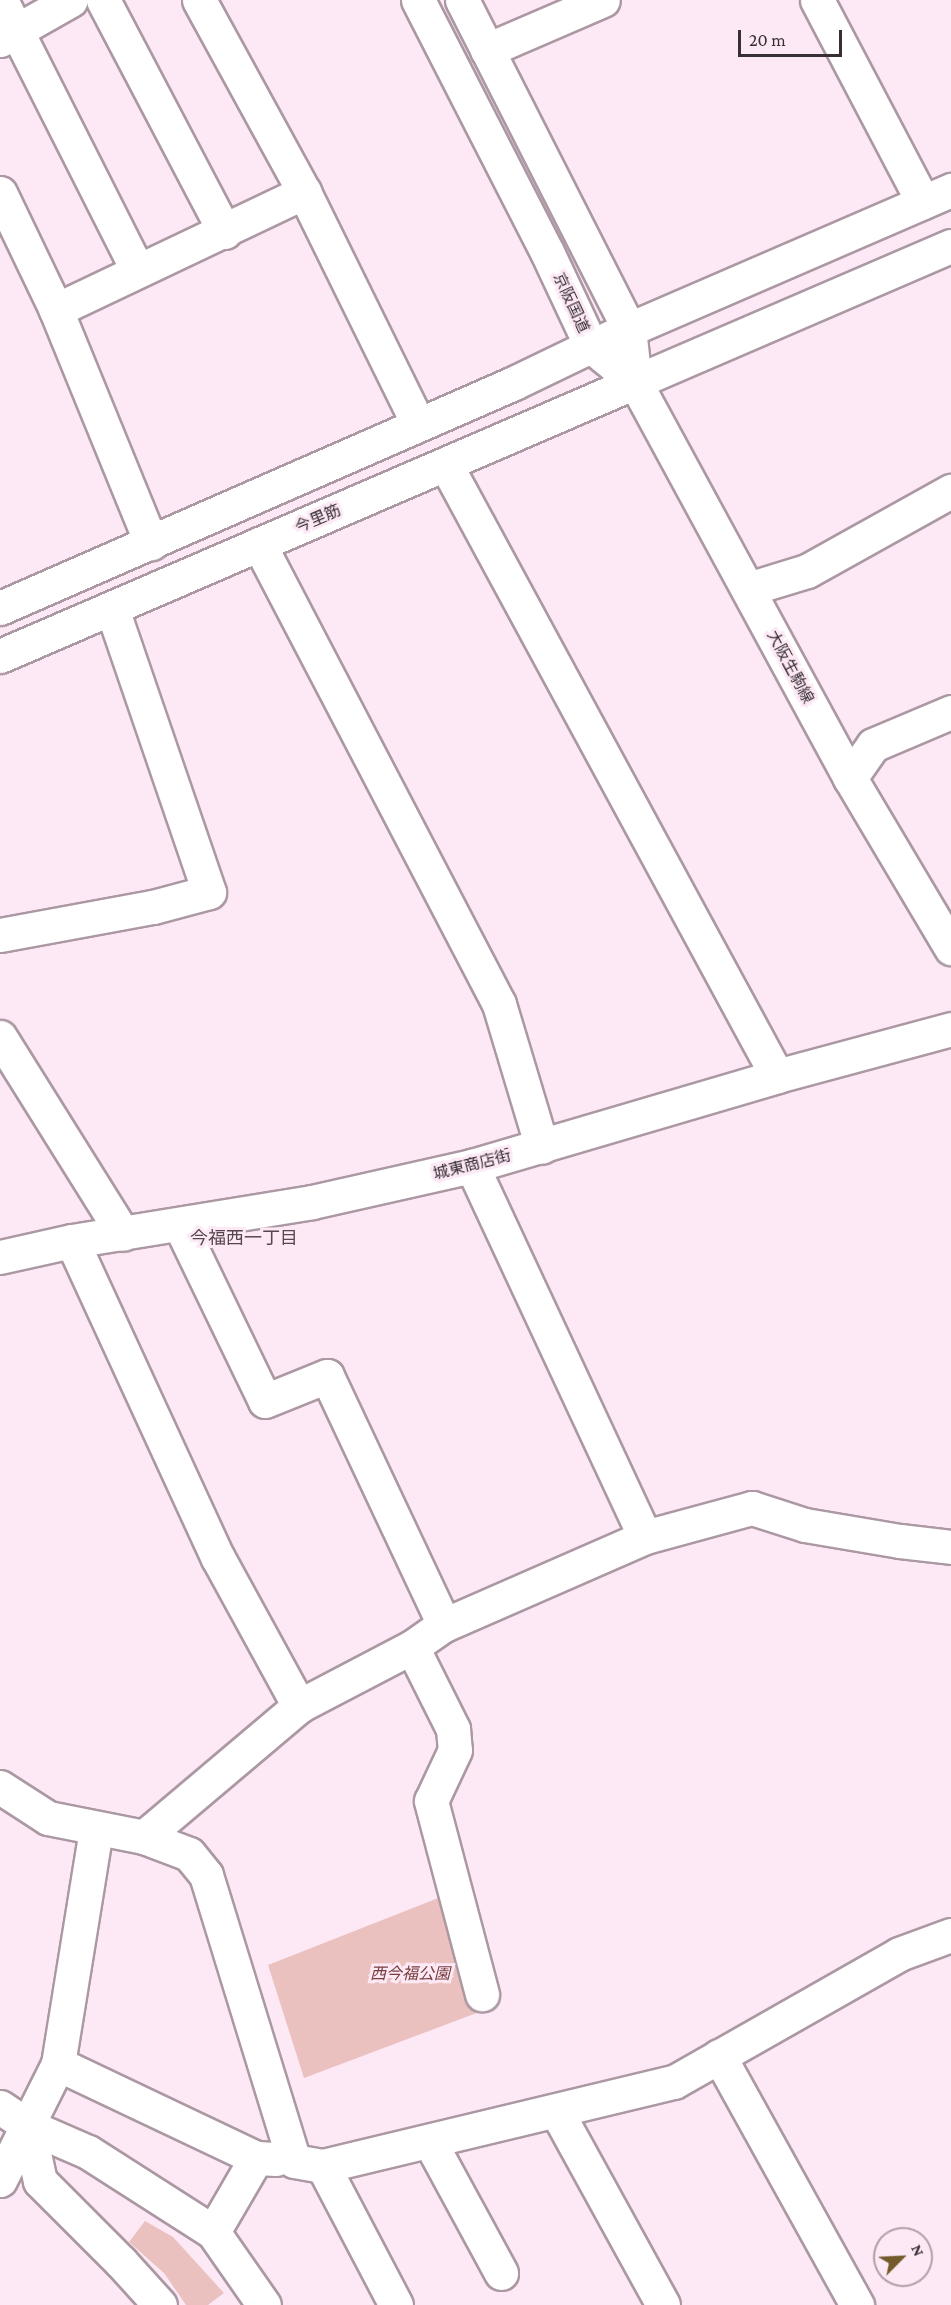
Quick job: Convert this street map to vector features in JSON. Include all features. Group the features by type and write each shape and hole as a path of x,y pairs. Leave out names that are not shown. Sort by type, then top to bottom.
{"main road":[{"path":"1,0 8,36 137,269"},
{"path":"8,36 71,0"},
{"path":"104,0 225,231"},
{"path":"199,0 304,192 418,424"},
{"name":"京阪国道","path":"418,0 542,242 591,346 636,382"},
{"path":"462,0 629,329 636,382 950,250"},
{"path":"487,51 603,0"},
{"path":"0,608 151,543 629,329 937,196 817,0"},
{"path":"56,310 137,269 225,231 304,192"},
{"path":"0,193 56,310 151,543"},
{"name":"今里筋","path":"0,656 636,382"},
{"name":"大阪生駒線","path":"636,382 850,777 951,948"},
{"path":"447,465 777,1076"},
{"path":"748,589 807,571 951,491"},
{"path":"259,544 499,1004 542,1147"},
{"path":"0,935 153,907 209,892 112,608"},
{"path":"850,777 873,744 951,712"},
{"name":"城東商店街","path":"0,1257 72,1241 312,1202 472,1166 777,1076 942,1032"},
{"path":"0,1037 123,1234"},
{"path":"472,1166 645,1537"},
{"path":"180,1225 265,1401 327,1376 444,1625"},
{"path":"72,1241 218,1558 298,1706"},
{"path":"144,1837 298,1706 412,1647 444,1625 645,1537 752,1508 805,1525 900,1541 951,1546"},
{"path":"412,1647 453,1729 455,1750 431,1802 482,1994"},
{"path":"0,1787 48,1818 144,1837 189,1854 206,1875 309,2164 396,2305"},
{"path":"0,2180 58,2064 96,1829"},
{"path":"58,2064 256,2158 309,2164 430,2142 674,2082 900,1954 951,1935"},
{"path":"719,2056 857,2305"},
{"path":"0,2108 28,2126 88,2152 213,2232 264,2305"},
{"path":"557,2112 663,2305"},
{"path":"28,2126 40,2181 121,2262 160,2305"},
{"path":"430,2142 501,2273"},
{"path":"213,2232 256,2158"}],"green space":[{"name":"西今福公園","path":"451,1893 482,2011 304,2078 268,1965"},
{"path":"145,2221 173,2237 224,2293 208,2305 186,2305 164,2273 129,2242"}],"district":[{"name":"今福西一丁目","path":"244,1238"}]}
